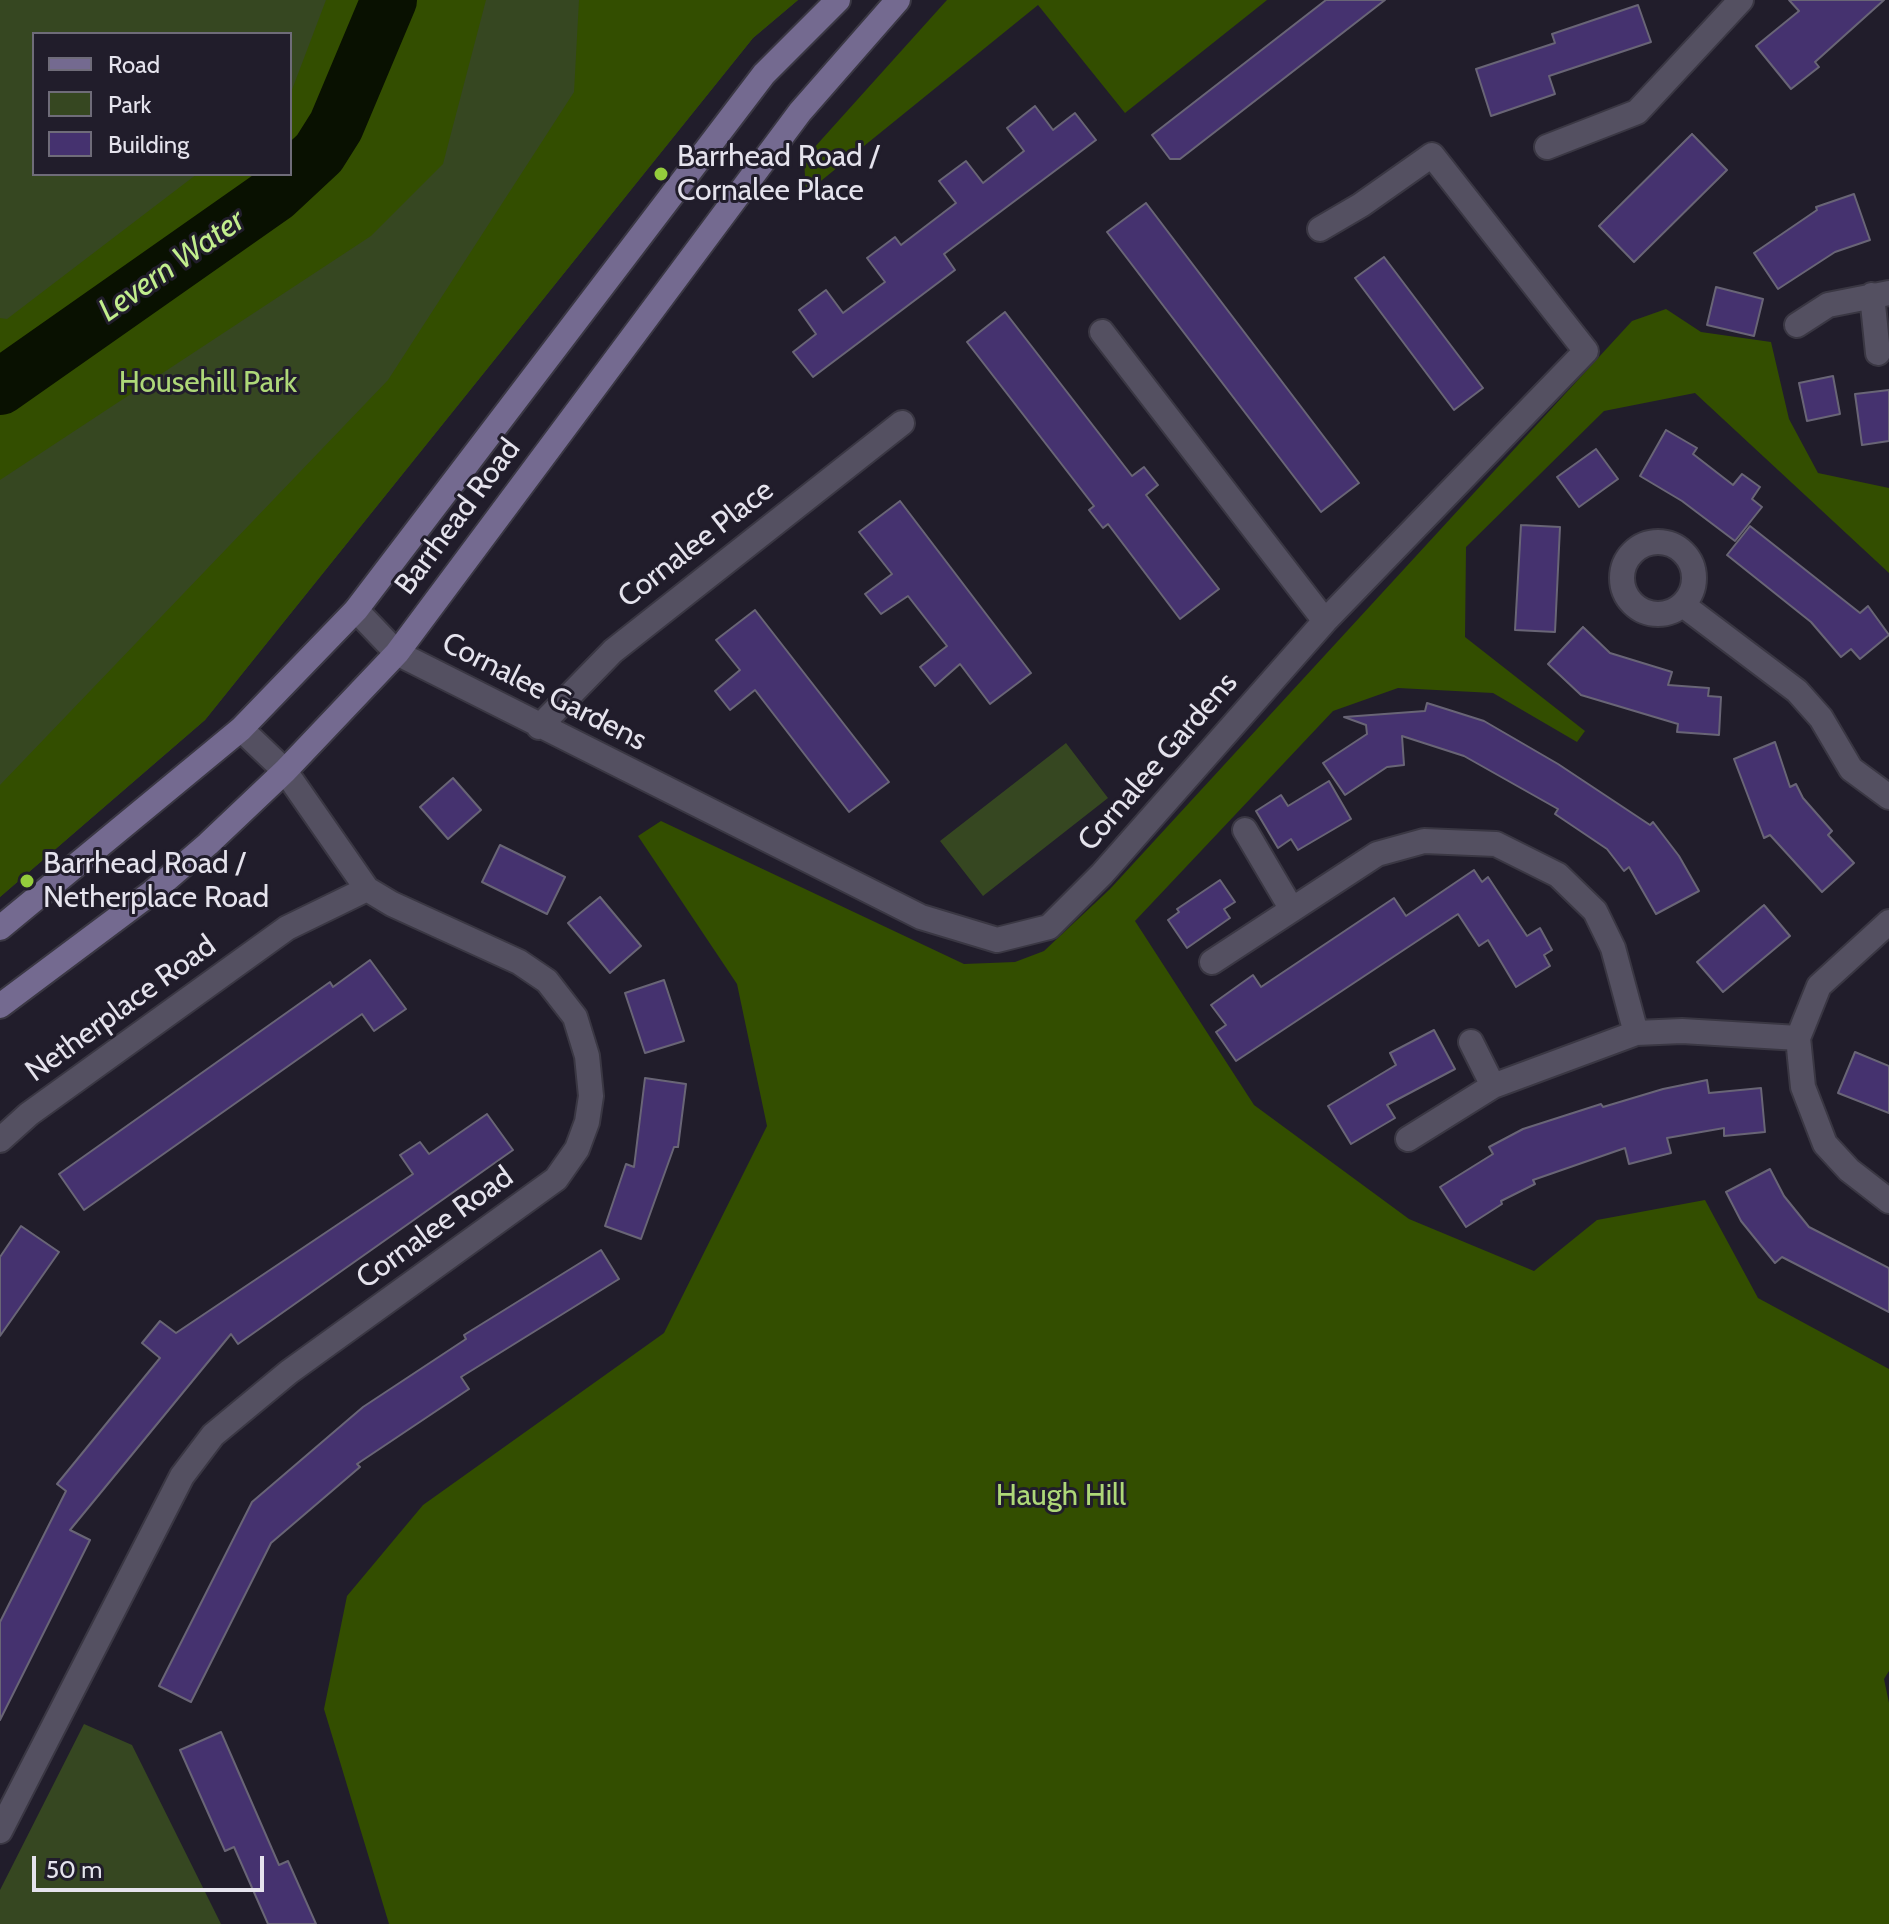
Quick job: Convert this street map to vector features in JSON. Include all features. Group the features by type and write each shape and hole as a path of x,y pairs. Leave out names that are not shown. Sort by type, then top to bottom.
{"main road":[{"name":"Barrhead Road","path":"0,928 241,729 356,610 764,74 838,0"},
{"name":"Barrhead Road","path":"0,1006 151,893 285,771 397,653 791,124 898,0"}],"street":[{"path":"1547,147 1637,112 1741,0"},
{"name":"Cornalee Gardens","path":"356,610 397,653 921,917 997,940 1049,927 1102,874 1325,621 1586,351 1432,155 1361,205 1320,229"},
{"path":"1797,325 1828,305 1881,294 1878,353"},
{"path":"1102,332 1325,621"},
{"name":"Cornalee Place","path":"539,727 613,651 902,423"},
{"path":"1683,605 1797,691 1821,718 1851,769 1889,797"},
{"name":"Cornalee Road","path":"0,1831 182,1476 213,1435 289,1372 556,1179 577,1149 587,1122 591,1096 587,1056 575,1017 547,981 519,962 392,904 367,889 285,771 241,729"},
{"path":"1245,830 1291,908"},
{"path":"1212,962 1377,854 1424,841 1496,844 1558,875 1595,911 1613,948 1636,1033"},
{"name":"Netherplace Road","path":"0,1140 29,1114 287,928 367,889"},
{"path":"1889,922 1819,986 1798,1038 1803,1087 1825,1144 1849,1170 1889,1201"},
{"path":"1408,1139 1493,1086 1636,1033 1682,1031 1798,1038"},
{"path":"1471,1042 1493,1086"}],"green space":[{"name":"Househill Park","path":"0,0 798,0 753,38 205,720 0,897"},
{"path":"326,0 486,0 443,164 371,236 0,480 0,318 7,319 194,176 292,176 292,90"},
{"path":"579,0 798,0 753,38 205,720 0,897 0,785 388,380 574,92"},
{"path":"947,0 1267,0 1125,113 1038,5 806,193 804,159"},
{"name":"Haugh Hill","path":"1666,309 1701,332 1771,342 1789,419 1818,473 1889,488 1889,573 1695,393 1604,411 1466,547 1465,637 1585,731 1577,742 1493,693 1398,688 1333,711 1135,921 1254,1105 1409,1219 1534,1271 1597,1220 1705,1200 1758,1298 1889,1369 1889,1671 1884,1679 1889,1703 1889,1924 389,1924 324,1709 347,1596 423,1505 664,1333 767,1126 737,984 638,836 661,821 964,964 1015,962 1044,951 1110,889 1632,321"},
{"path":"1066,743 1108,798 983,896 940,841"},
{"path":"84,1724 132,1745 221,1924 0,1924 0,1890"}],"building":[{"path":"1326,0 1385,0 1180,159 1170,159 1152,135"},
{"path":"1789,0 1884,0 1815,62 1819,67 1791,89 1756,46 1799,11"},
{"path":"1638,5 1651,42 1549,76 1555,94 1491,116 1476,69 1555,43 1552,34"},
{"path":"1035,106 1053,130 1075,113 1096,140 944,254 955,270 813,377 793,352 816,334 799,310 826,290 843,313 885,282 867,258 895,237 901,245 956,203 939,181 966,161 983,183 1024,151 1007,128"},
{"path":"1692,134 1727,170 1634,262 1599,226"},
{"path":"1854,194 1870,240 1835,252 1778,289 1754,253 1817,210 1816,207"},
{"path":"1146,203 1359,483 1321,512 1107,232"},
{"path":"1384,257 1483,388 1454,410 1355,278"},
{"path":"1716,287 1763,299 1754,336 1707,325"},
{"path":"1005,312 1132,476 1144,467 1158,485 1146,495 1219,589 1180,619 1108,524 1103,528 1089,510 1094,506 967,342"},
{"path":"1833,376 1840,414 1807,421 1799,383"},
{"path":"1889,390 1889,441 1862,445 1855,394"},
{"path":"1666,430 1697,448 1693,454 1733,485 1742,474 1760,487 1752,499 1762,507 1735,541 1682,501 1640,476"},
{"path":"1596,449 1618,479 1579,507 1557,477"},
{"path":"900,501 1031,673 990,704 960,664 935,686 920,667 947,646 908,596 881,614 865,594 892,574 859,532"},
{"path":"1521,525 1560,527 1555,632 1515,630"},
{"path":"1750,526 1860,613 1868,606 1889,635 1860,659 1851,649 1841,657 1811,622 1727,555"},
{"path":"755,610 889,782 849,812 755,690 730,710 715,691 740,670 716,640"},
{"path":"1583,627 1610,653 1672,672 1668,685 1709,688 1708,696 1721,697 1719,735 1677,732 1678,724 1581,695 1548,664"},
{"path":"1427,703 1484,721 1558,764 1650,825 1653,822 1679,856 1699,891 1656,914 1629,867 1624,871 1607,849 1555,814 1558,809 1464,756 1402,736 1404,765 1387,767 1345,795 1323,763 1367,734 1366,725 1344,717 1425,711"},
{"path":"1775,742 1790,787 1796,784 1803,798 1832,831 1828,835 1854,863 1822,892 1770,835 1764,838 1734,759"},
{"path":"453,778 481,810 448,839 420,807"},
{"path":"1329,781 1351,819 1298,850 1291,839 1278,848 1256,811 1281,795 1288,806"},
{"path":"500,845 565,877 547,914 482,882"},
{"path":"1474,870 1482,882 1488,877 1527,936 1540,928 1552,950 1544,955 1550,966 1516,987 1488,940 1479,946 1458,914 1236,1061 1216,1032 1226,1025 1211,1005 1253,975 1261,987 1394,898 1406,916"},
{"path":"1220,880 1235,902 1224,909 1230,918 1187,948 1168,920 1179,912 1177,909"},
{"path":"600,897 641,946 610,973 568,923"},
{"path":"1764,905 1790,936 1723,992 1697,962"},
{"path":"370,960 406,1009 374,1031 362,1014 84,1210 59,1174 330,982 333,987"},
{"path":"664,980 684,1041 645,1053 625,993"},
{"path":"1434,1030 1455,1069 1387,1105 1395,1118 1351,1144 1328,1106 1396,1065 1390,1053"},
{"path":"1855,1052 1889,1066 1889,1113 1838,1093"},
{"path":"645,1078 686,1084 678,1147 674,1147 641,1239 605,1226 626,1164 634,1167"},
{"path":"1707,1080 1709,1093 1761,1088 1765,1132 1724,1136 1724,1128 1667,1138 1671,1153 1629,1164 1625,1148 1533,1180 1535,1184 1501,1201 1502,1204 1466,1227 1440,1187 1493,1154 1489,1147 1523,1129 1601,1104 1603,1107"},
{"path":"487,1114 513,1150 238,1344 231,1334 70,1530 90,1540 0,1720 0,1622 66,1491 57,1484 160,1358 142,1343 160,1321 176,1333 413,1174 400,1155 420,1142 429,1154"},
{"path":"1770,1169 1784,1196 1809,1227 1889,1268 1889,1312 1782,1257 1775,1263 1741,1221 1726,1192"},
{"path":"21,1226 59,1252 0,1336 0,1257"},
{"path":"601,1250 619,1279 461,1377 469,1389 357,1464 360,1467 271,1543 191,1702 159,1686 252,1502 363,1407 466,1339 464,1335"},
{"path":"221,1732 279,1865 288,1861 316,1924 268,1924 234,1847 225,1851 180,1750"}],"waterway":[{"name":"Levern Water","path":"0,387 275,194 319,153 336,126 389,0"}],"place":[{"name":"Barrhead Road / Cornalee Place","path":"661,174"},
{"name":"Barrhead Road / Netherplace Road","path":"27,881"}]}
